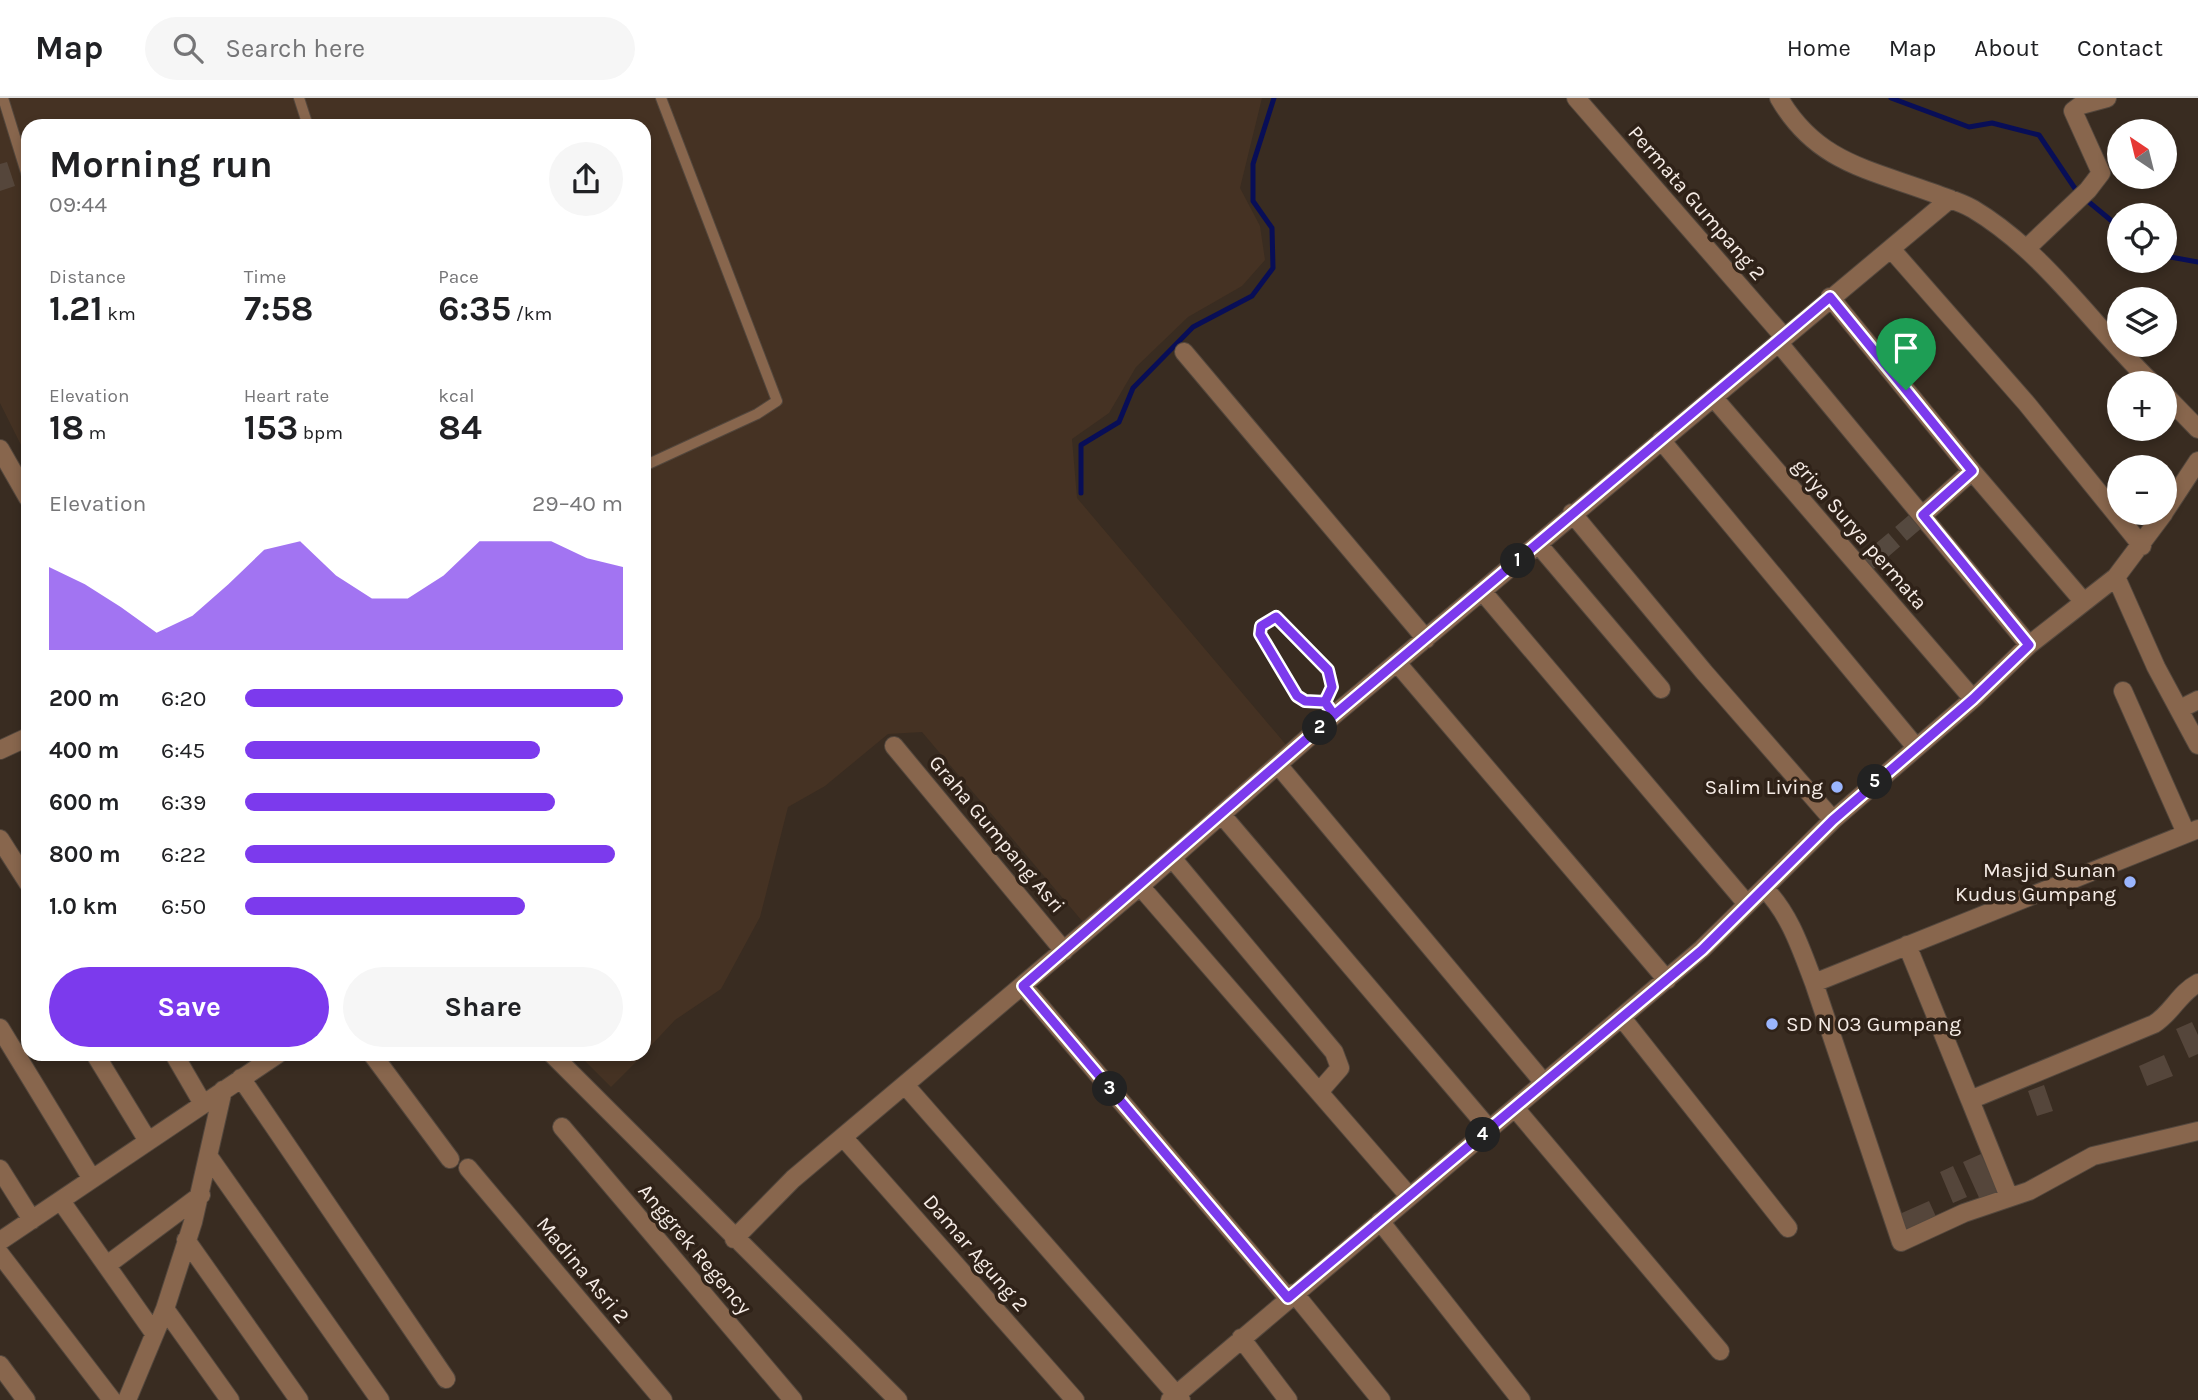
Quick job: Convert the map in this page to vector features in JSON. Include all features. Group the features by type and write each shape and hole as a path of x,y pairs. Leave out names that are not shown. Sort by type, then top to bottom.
{"street":[{"name":"Permata Gumpang 2","path":"1576,98 1781,340 2029,645"},
{"path":"1779,98 1805,136 1818,146 1868,170 1972,208 2027,248 2141,371"},
{"path":"2027,248 2088,190 2102,169 2073,111 2081,105 2107,98"},
{"path":"734,1239 793,1179 1279,766 1330,709 1398,664 1573,513 1950,199"},
{"path":"1892,250 2036,415 2141,546"},
{"path":"1830,297 1972,471 2083,601"},
{"path":"1184,352 1426,639"},
{"name":"griya Surya permata","path":"1713,397 1973,699"},
{"path":"2177,407 2198,429"},
{"path":"1661,440 1915,746"},
{"path":"1,455 21,487"},
{"path":"2177,492 2198,461"},
{"path":"1923,515 1972,471"},
{"path":"1573,513 1704,672 1833,820"},
{"path":"905,1085 1175,1398 1241,1338 1667,980 1833,820 1915,746 1973,699 2029,645 2116,577 2155,525"},
{"path":"1538,544 1661,689"},
{"path":"2116,577 2156,667 2198,745"},
{"path":"1482,591 1747,904"},
{"path":"1398,664 1667,980"},
{"path":"1814,983 2192,831 2123,691"},
{"path":"2180,709 2198,700"},
{"path":"0,750 21,740"},
{"name":"Graha Gumpang Asri","path":"894,746 1064,951"},
{"path":"1279,766 1544,1083"},
{"path":"1222,815 1490,1130"},
{"path":"0,839 21,872"},
{"path":"1172,858 1334,1052 1340,1068 1319,1092"},
{"path":"1140,886 1409,1196"},
{"path":"1764,888 1790,924 1814,983 1900,1242 1964,1213 2029,1191 2093,1156 2198,1131"},
{"path":"1907,945 2009,1197"},
{"path":"1970,1100 2154,1024 2165,1018 2185,990 2198,983"},
{"path":"1023,986 1381,1400"},
{"path":"1622,1018 1788,1228"},
{"path":"0,1028 92,1179"},
{"path":"99,1061 148,1141"},
{"path":"178,1061 203,1104"},
{"path":"0,1241 241,1079 257,1061"},
{"path":"377,1061 450,1159"},
{"path":"559,1061 898,1400"},
{"path":"241,1079 446,1379"},
{"path":"0,1254 124,1399 164,1309 201,1195 223,1090"},
{"path":"1515,1108 1720,1351"},
{"name":"Anggrek Regency","path":"562,1127 793,1400"},
{"name":"Damar Agung 2","path":"844,1137 1075,1400"},
{"path":"209,1157 380,1400"},
{"name":"Madina Asri 2","path":"468,1168 663,1400"},
{"path":"0,1169 32,1220"},
{"path":"107,1265 201,1195"},
{"path":"61,1200 154,1333"},
{"path":"1380,1222 1521,1400"},
{"path":"186,1240 299,1400"},
{"path":"164,1309 230,1400"},
{"path":"1241,1338 1288,1400"},
{"path":"0,1364 26,1400"}],"lane":[{"path":"3,98 21,156"},
{"path":"299,98 306,119"},
{"path":"651,463 757,414 777,401 660,98"},
{"path":"1276,617 1328,670 1332,687 1330,709 1305,701 1289,687 1260,634 1261,626 1267,620 1276,617"}],"shaded area":[{"path":"0,98 1262,98 1240,188 1260,226 1265,260 1242,286 1188,317 1136,367 1109,413 1072,439 1077,498 1293,753 1088,928 922,732 888,734 825,786 788,807 760,917 721,989 675,1020 651,1046 651,119 21,119 21,445 0,403"},
{"path":"585,1061 637,1061 611,1087"}],"building":[{"path":"7,162 15,186 0,191 0,164"},
{"path":"2192,1022 2198,1035 2198,1054 2189,1058 2176,1029"},
{"path":"2164,1055 2173,1076 2147,1086 2139,1066"},
{"path":"2044,1085 2053,1111 2037,1116 2028,1091"},
{"path":"1981,1154 1998,1193 1981,1202 1963,1162"},
{"path":"1953,1166 1967,1197 1953,1203 1940,1172"},
{"path":"1929,1201 1938,1221 1904,1236 1895,1216"}],"waterway":[{"path":"1081,493 1081,445 1119,422 1133,388 1193,327 1252,296 1273,268 1272,228 1253,201 1253,164 1274,98"},
{"path":"1891,98 1969,127 1992,123 2039,135 2078,193 2107,217"},
{"path":"2177,258 2198,262"}],"tunnel":[{"path":"1860,569 1923,515"}],"place":[{"name":"Salim Living","path":"1837,787"},
{"name":"Masjid Sunan Kudus Gumpang","path":"2130,882"},
{"name":"SD N 03 Gumpang","path":"1772,1024"}],"route":[{"path":"1906,390 1830,297 1398,664 1334,715 1325,702 1305,701 1289,687 1260,634 1261,626 1276,617 1328,670 1332,687 1325,702 1328,707 1334,715 1279,766 1023,986 1288,1298 1702,950 1833,820 1915,746 1973,699 2029,645 1923,515 1972,471 1906,390"}]}
